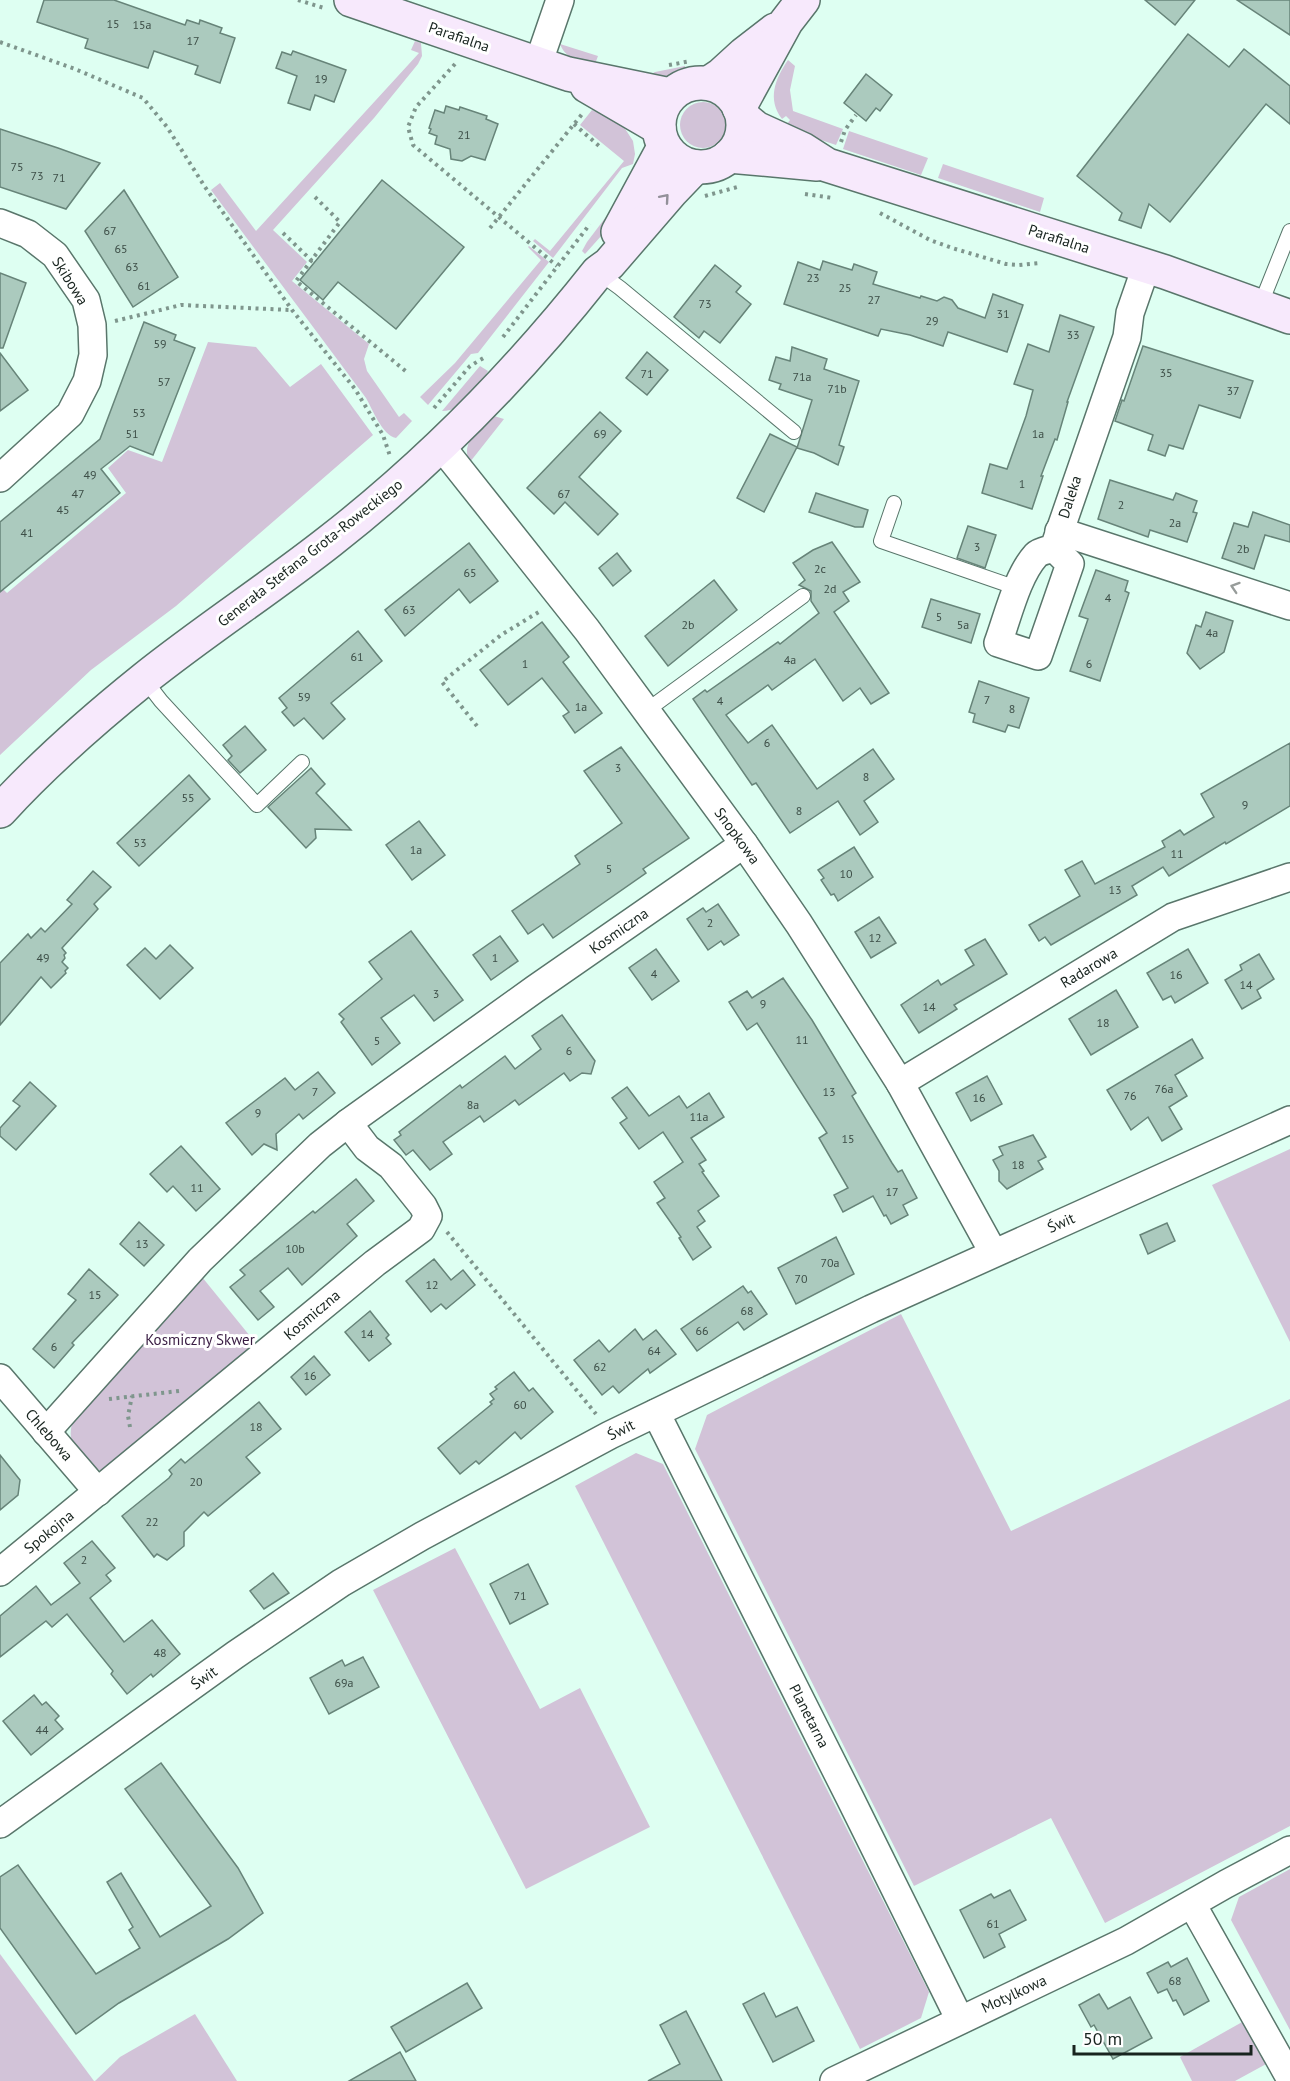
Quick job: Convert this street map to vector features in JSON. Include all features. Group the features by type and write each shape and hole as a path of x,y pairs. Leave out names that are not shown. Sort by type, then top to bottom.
{"street":[{"name":"Parafialna","path":"351,0 553,69 670,95"},
{"path":"553,69 560,0"},
{"path":"709,83 794,11"},
{"path":"741,113 794,11"},
{"name":"Parafialna","path":"553,69 662,137"},
{"path":"693,83 709,83 730,94 741,113 742,137 735,151 719,163 708,167 700,182 677,160 662,137 660,113 670,95 684,86 693,83"},
{"name":"Parafialna","path":"741,113 756,128 802,149 1290,317"},
{"name":"Generała Stefana Grota-Roweckiego","path":"598,272 602,257 622,227 662,137"},
{"name":"Parafialna","path":"729,156 832,158"},
{"name":"Generała Stefana Grota-Roweckiego","path":"0,811 74,738 144,679 329,541 407,477 441,446 522,363 598,272 609,264 672,191 700,182"},
{"name":"Skibowa","path":"0,223 28,234 55,255 86,300 92,326 93,355 87,381 70,414 0,478"},
{"name":"Daleka","path":"1146,267 1130,313 1126,337 1056,540 1290,606"},
{"name":"Snopkowa","path":"441,446 587,630 744,844 799,924 900,1083 993,1252"},
{"path":"1056,540 1070,564 1038,656 998,643 1017,588 1037,554 1056,540"},
{"name":"Kosmiczna","path":"46,1432 200,1260 320,1145 535,989 744,844"},
{"name":"Radarowa","path":"900,1083 1173,918 1290,877"},
{"name":"Świt","path":"0,1824 235,1655 341,1583 422,1536 610,1435 871,1309 1290,1120"},
{"path":"348,1123 368,1148 391,1166 423,1206 428,1216"},
{"name":"Kosmiczna","path":"98,1492 375,1263 421,1229 428,1216"},
{"name":"Chlebowa","path":"0,1378 98,1492"},
{"name":"Planetarna","path":"656,1413 835,1766 960,2020"},
{"name":"Spokojna","path":"0,1572 98,1492"},
{"name":"Motylkowa","path":"834,2081 1126,1941 1290,1850"},
{"path":"1192,1904 1290,2078"}],"lane":[{"path":"1260,306 1290,231"},
{"path":"598,272 794,432"},
{"path":"894,502 882,541 1017,588"},
{"path":"646,711 803,596"},
{"path":"144,679 161,701 257,805 302,762"}],"path":[{"path":"0,42 75,69 143,98 167,127 205,187 292,310 355,389 383,435 387,452"},
{"path":"462,61 452,66 416,107 408,127 413,145 557,266 497,346"},
{"path":"490,228 585,110"},
{"path":"832,158 845,130 856,115"},
{"path":"574,124 599,146"},
{"path":"700,182 742,186"},
{"path":"800,193 842,200"},
{"path":"315,197 340,222 296,280 408,373"},
{"path":"878,212 930,240 1006,264 1048,262"},
{"path":"283,233 312,261"},
{"path":"106,323 181,305 292,310"},
{"path":"434,408 470,366 490,355"},
{"path":"477,726 442,682 501,635 538,613 548,604"},
{"path":"428,1216 436,1221 454,1241 602,1421 610,1435"},
{"path":"76,1399 192,1390 222,1390"},
{"path":"130,1427 128,1416 132,1396"}],"green space":[{"path":"415,41 421,43 422,56 418,64 374,118 273,230 307,262 292,281 369,344 364,359 367,371 399,417 404,413 412,421 396,438 382,427 366,398 211,190 220,183 256,231 419,53 411,50"},
{"path":"560,44 598,56 595,64 570,56"},
{"path":"788,60 795,66 790,90 793,111 843,129 836,145 812,137 787,124 790,120 786,116 782,119 777,112 774,89 779,74"},
{"path":"685,66 686,72 668,78 644,78 655,72"},
{"path":"703,102 719,109 726,125 719,141 703,148 687,141 680,125 687,109"},
{"path":"592,110 620,121 633,141 635,154 633,164 622,168 553,258 533,241 535,239 550,251 624,161 580,125"},
{"path":"849,131 928,158 921,175 843,149"},
{"path":"943,164 1044,198 1040,212 938,178"},
{"path":"627,189 602,235 585,254 582,251 587,242"},
{"path":"529,246 549,262 478,353 471,354 428,405 420,397 455,363 541,260"},
{"path":"208,342 256,347 290,387 321,364 373,435 176,606 91,670 0,755 0,586 7,593 126,493 108,468 128,450 162,462"},
{"path":"480,366 488,371 470,397 457,407 442,411"},
{"path":"494,416 504,419 470,462 467,455 469,442"},
{"path":"1290,1149 1290,1342 1212,1185"},
{"name":"Kosmiczny Skwer","path":"202,1277 258,1346 106,1470 96,1469 79,1454 72,1441 73,1419"},
{"path":"901,1314 1011,1531 1290,1399 1290,1826 1105,1923 1051,1818 914,1886 695,1449 707,1415"},
{"path":"636,1453 663,1464 929,1992 921,2018 860,2049 575,1486"},
{"path":"455,1548 540,1709 580,1688 650,1827 526,1889 373,1590"},
{"path":"1290,1869 1290,2030 1231,1920 1239,1897"},
{"path":"0,1954 94,2081 0,2081"},
{"path":"195,2014 237,2081 95,2081 120,2057"},
{"path":"1244,2021 1268,2063 1235,2081 1192,2081 1180,2057"}],"building":[{"path":"44,0 114,0 185,25 187,20 199,24 200,20 222,28 220,33 235,38 220,83 195,74 198,66 154,51 148,68 85,48 88,39 37,22"},
{"path":"1145,0 1195,0 1175,25"},
{"path":"1237,0 1290,0 1290,35"},
{"path":"1188,34 1229,67 1244,49 1290,86 1290,124 1266,104 1170,222 1149,204 1141,228 1119,220 1122,213 1077,176"},
{"path":"293,51 346,70 334,102 315,95 310,110 288,103 297,76 276,68 282,52 291,55"},
{"path":"866,74 892,95 880,111 876,108 866,121 844,103"},
{"path":"446,106 459,110 460,107 487,116 486,119 498,124 485,160 471,156 462,161 451,159 450,149 435,144 437,136 429,133 431,129 429,128 435,110 444,113"},
{"path":"0,129 100,163 66,209 0,187"},
{"path":"382,180 464,247 396,329 338,282 323,300 300,280"},
{"path":"124,190 178,277 133,307 85,231"},
{"path":"823,261 852,270 854,264 877,272 873,284 920,298 921,296 937,301 944,297 952,300 958,308 985,318 993,294 1023,305 1007,352 948,332 943,346 910,335 881,329 878,336 784,304 798,262 820,270"},
{"path":"715,265 741,286 736,292 751,304 720,343 704,331 699,338 674,317"},
{"path":"0,273 26,283 3,348 0,348"},
{"path":"1060,315 1094,327 1067,402 1057,440 1055,439 1041,476 1043,476 1032,509 982,493 990,464 1007,469 1026,416 1033,390 1014,384 1028,344 1049,352"},
{"path":"144,322 176,335 174,340 195,348 153,455 130,446 101,469 120,493 0,592 0,522 100,439"},
{"path":"1143,346 1253,381 1240,418 1199,405 1183,449 1169,445 1165,456 1148,450 1153,435 1115,421"},
{"path":"792,347 827,359 824,369 859,381 839,445 844,447 838,465 814,453 797,448 812,400 779,389 781,384 769,380 776,357 790,361"},
{"path":"647,352 668,370 647,395 626,378"},
{"path":"0,353 28,390 0,411"},
{"path":"600,412 621,431 579,477 618,514 598,535 565,502 554,514 527,488"},
{"path":"770,434 797,447 764,512 737,498"},
{"path":"1110,480 1173,500 1176,493 1197,501 1193,512 1197,513 1187,542 1150,530 1148,537 1098,519"},
{"path":"816,493 868,510 863,527 855,527 809,512"},
{"path":"1253,512 1290,525 1290,542 1265,535 1254,569 1222,558 1234,523 1248,527"},
{"path":"968,526 996,535 985,568 957,558"},
{"path":"832,542 860,582 843,592 849,601 834,612 889,693 871,704 860,688 843,701 815,659 772,690 768,685 726,715 748,743 772,725 817,789 873,749 894,779 864,801 878,822 860,835 838,801 790,833 756,783 752,785 693,699 705,690 707,692 778,642 780,644 819,613 811,601 811,591 799,585 805,580 793,563 813,550"},
{"path":"469,543 498,581 470,603 459,589 405,636 385,610"},
{"path":"617,553 631,571 613,586 599,568"},
{"path":"1096,570 1128,581 1125,591 1129,593 1100,681 1070,671 1088,619 1079,616"},
{"path":"714,580 737,610 668,666 645,636"},
{"path":"931,599 980,614 971,643 922,627"},
{"path":"1206,612 1233,621 1224,652 1200,669 1187,653 1196,625 1201,627"},
{"path":"542,622 569,657 563,662 602,713 575,733 563,716 569,712 542,678 508,705 480,670"},
{"path":"358,631 382,661 331,703 345,719 323,739 304,718 294,726 282,712 287,708 279,698"},
{"path":"979,681 1029,698 1019,728 1008,725 1005,732 973,722 975,714 969,712"},
{"path":"245,726 266,750 240,773 228,760 232,756 223,745"},
{"path":"1290,743 1290,806 1169,876 1163,867 1132,886 1137,895 1051,945 1045,937 1039,941 1029,925 1080,896 1065,870 1082,861 1095,884 1165,847 1162,841 1180,830 1184,835 1214,817 1201,794"},
{"path":"621,747 689,838 643,869 646,873 553,938 543,924 528,934 512,911 580,864 575,856 622,823 584,771"},
{"path":"311,768 325,784 316,793 351,830 315,829 316,838 306,848 268,807"},
{"path":"189,775 210,799 139,866 117,843"},
{"path":"419,821 445,855 412,880 386,845"},
{"path":"854,847 873,877 838,901 821,880 824,878 818,870"},
{"path":"93,871 111,887 94,904 98,909 62,948 66,953 62,962 68,968 66,973 51,988 41,977 0,1025 0,963 28,934 31,938 41,928 45,932 72,904 67,900"},
{"path":"718,904 739,935 724,945 721,941 708,950 687,919 703,908 706,912"},
{"path":"879,917 896,943 871,958 855,932"},
{"path":"411,931 463,1000 434,1021 414,995 381,1018 400,1043 372,1065 341,1022 344,1019 339,1014 382,979 369,962"},
{"path":"500,936 518,961 491,980 473,955"},
{"path":"985,939 1007,974 954,1005 957,1009 919,1033 901,1005 938,980 941,985 974,965 965,950"},
{"path":"170,945 193,968 160,999 127,965 145,948 156,959"},
{"path":"656,949 679,981 652,1000 629,968"},
{"path":"1188,949 1208,983 1175,1003 1171,996 1163,1000 1147,973"},
{"path":"1259,954 1274,979 1257,990 1261,998 1242,1009 1225,980 1242,970 1240,965"},
{"path":"783,978 812,1020 856,1093 852,1096 892,1163 898,1172 902,1170 917,1198 903,1205 908,1215 891,1224 873,1196 843,1212 834,1195 848,1188 819,1138 827,1133 757,1023 747,1030 729,1002 747,991 752,998"},
{"path":"1116,990 1138,1027 1091,1055 1069,1019"},
{"path":"562,1015 595,1061 591,1074 582,1073 570,1081 564,1073 519,1105 515,1100 484,1122 480,1116 443,1142 452,1154 430,1170 413,1150 406,1155 394,1140 401,1135 399,1132 460,1085 462,1088 505,1056 515,1069 541,1049 532,1036"},
{"path":"1192,1039 1203,1058 1175,1075 1187,1096 1169,1107 1182,1129 1162,1141 1148,1117 1131,1130 1107,1090"},
{"path":"318,1072 335,1093 303,1119 299,1114 276,1134 277,1150 264,1144 252,1155 226,1123 285,1078 295,1090"},
{"path":"987,1076 1002,1104 971,1121 956,1093"},
{"path":"30,1082 56,1106 16,1150 0,1136 0,1128 20,1106 13,1101"},
{"path":"627,1087 649,1116 679,1096 687,1108 709,1093 724,1117 691,1138 706,1160 699,1164 704,1171 702,1172 719,1196 698,1211 705,1221 697,1227 711,1247 693,1260 679,1238 681,1237 657,1203 665,1198 654,1182 683,1162 663,1132 639,1149 620,1123 627,1118 612,1098"},
{"path":"1033,1135 1046,1157 1038,1161 1043,1169 1007,1189 999,1181 999,1171 993,1160 1003,1155 999,1147"},
{"path":"181,1146 220,1189 196,1211 173,1186 167,1192 150,1174"},
{"path":"356,1179 374,1201 347,1224 357,1236 302,1285 288,1268 260,1291 274,1307 258,1320 230,1287 245,1275 240,1270"},
{"path":"139,1222 164,1245 144,1266 120,1244"},
{"path":"1167,1223 1175,1241 1148,1254 1140,1235"},
{"path":"836,1237 854,1274 796,1304 778,1268"},
{"path":"434,1259 451,1280 463,1270 475,1285 446,1309 441,1304 431,1312 406,1281"},
{"path":"89,1269 118,1295 72,1343 74,1345 54,1368 33,1349 76,1300 68,1294"},
{"path":"743,1286 748,1293 751,1291 767,1314 744,1330 738,1322 697,1351 681,1329"},
{"path":"370,1311 389,1335 386,1338 391,1344 369,1361 345,1332"},
{"path":"635,1329 643,1340 656,1330 676,1354 650,1373 648,1369 619,1393 613,1386 602,1395 574,1360 599,1340 609,1352"},
{"path":"314,1356 330,1375 306,1395 291,1377"},
{"path":"514,1372 529,1391 533,1388 553,1412 521,1439 515,1432 479,1464 476,1461 460,1474 438,1448 492,1404 490,1402 494,1399 490,1394"},
{"path":"259,1402 281,1429 246,1457 260,1473 208,1516 204,1512 184,1532 184,1546 167,1560 157,1554 154,1557 122,1516 169,1478 172,1474 169,1470 181,1459 185,1463"},
{"path":"0,1455 20,1480 18,1495 0,1510"},
{"path":"92,1541 115,1568 106,1575 111,1581 90,1598 124,1642 152,1620 180,1654 153,1677 151,1674 127,1694 111,1674 113,1671 67,1614 52,1627 46,1621 0,1657 0,1616 36,1586 51,1605 80,1583 64,1563"},
{"path":"528,1564 548,1604 510,1624 490,1584"},
{"path":"273,1573 289,1593 264,1609 250,1591"},
{"path":"363,1657 379,1687 329,1714 310,1678 342,1660 345,1666"},
{"path":"34,1695 42,1705 46,1702 59,1716 55,1720 63,1729 31,1755 3,1721"},
{"path":"161,1763 238,1868 263,1913 228,1939 119,2003 76,2034 0,1928 0,1877 18,1865 96,1974 140,1948 129,1930 133,1927 107,1882 121,1873 160,1937 211,1906 125,1789"},
{"path":"1010,1890 1026,1920 999,1934 1005,1947 984,1958 960,1910 991,1894 994,1898"},
{"path":"1187,1958 1209,2001 1184,2015 1167,1989 1158,1993 1147,1973 1168,1962 1171,1967"},
{"path":"467,1983 482,2008 406,2052 391,2027"},
{"path":"764,1993 776,2017 797,2007 814,2041 773,2062 743,2004"},
{"path":"1099,1994 1108,2009 1130,1997 1152,2038 1113,2059 1094,2025 1091,2027 1079,2005"},
{"path":"686,2011 722,2081 648,2081 680,2064 660,2025"},
{"path":"400,2052 416,2081 349,2081"}]}
